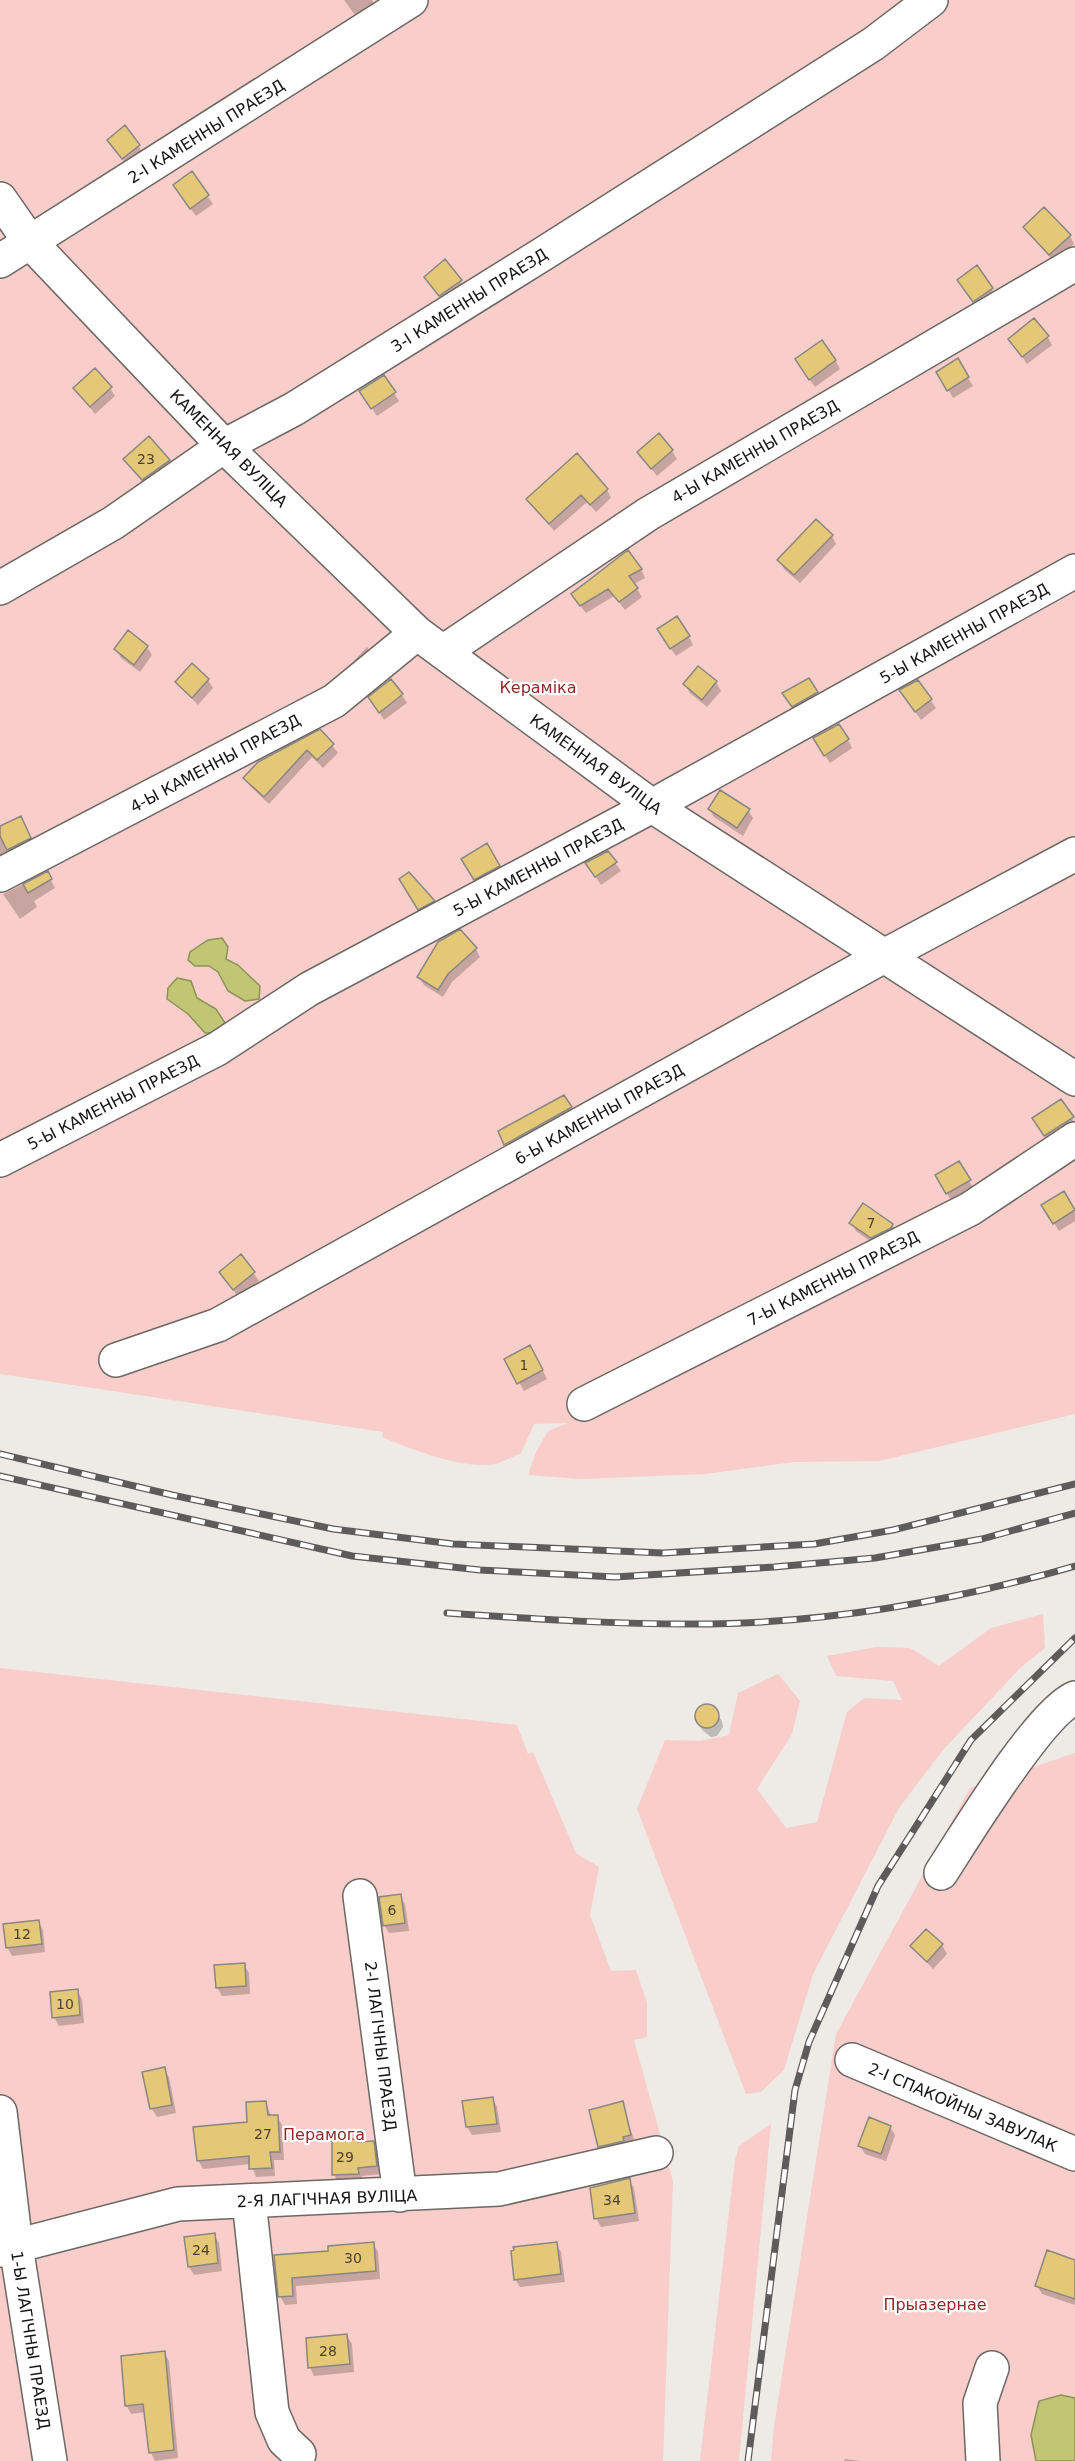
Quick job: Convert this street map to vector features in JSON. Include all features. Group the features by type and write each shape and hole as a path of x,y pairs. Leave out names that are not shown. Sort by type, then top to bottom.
{"lane":[{"name":"2-І КАМЕННЫ ПРАЕЗД","path":"0,261 411,0"},
{"name":"3-І КАМЕННЫ ПРАЕЗД","path":"0,588 113,524 224,446 294,409 546,252 873,44 931,0"},
{"name":"КАМЕННАЯ ВУЛІЦА","path":"0,199 30,242 224,446 417,633 652,806 1075,1079"},
{"name":"4-Ы КАМЕННЫ ПРАЕЗД","path":"443,652 648,514 1075,264"},
{"name":"5-Ы КАМЕННЫ ПРАЕЗД","path":"0,1160 217,1049 309,990 652,806 1075,571"},
{"name":"4-Ы КАМЕННЫ ПРАЕЗД","path":"0,875 334,701 417,633"},
{"name":"6-Ы КАМЕННЫ ПРАЕЗД","path":"116,1360 218,1325 884,956 1075,854"},
{"name":"7-Ы КАМЕННЫ ПРАЕЗД","path":"584,1404 970,1209 1075,1139"},
{"path":"941,1873 1041,1728 1063,1702 1075,1698"},
{"name":"2-І ЛАГІЧНЫ ПРАЕЗД","path":"360,1896 400,2195"},
{"name":"2-І СПАКОЙНЫ ЗАВУЛАК","path":"852,2060 1075,2154"},
{"name":"1-Ы ЛАГІЧНЫ ПРАЕЗД","path":"0,2112 8,2248 50,2461"},
{"name":"2-Я ЛАГІЧНАЯ ВУЛІЦА","path":"8,2248 178,2204 499,2189 656,2153"},
{"path":"249,2201 272,2412 284,2440 299,2454"},
{"path":"983,2461 980,2403 992,2368"}],"green space":[{"name":"Кераміка","path":"0,0 1075,0 1075,1414 879,1461 794,1462 705,1474 581,1479 528,1475 536,1452 548,1431 568,1423 534,1424 521,1453 495,1464 468,1464 407,1447 382,1437 383,1432 0,1374"},
{"path":"1043,1614 1045,1648 1020,1668 942,1751 899,1808 813,1974 784,2070 761,2092 746,2094 637,1809 665,1740 700,1741 729,1735 738,1693 778,1674 800,1701 792,1734 757,1789 786,1828 817,1822 847,1712 864,1698 902,1700 893,1681 836,1676 827,1656 876,1647 910,1648 939,1666 991,1628"},
{"name":"Перамога","path":"0,1668 517,1725 528,1754 533,1752 576,1853 599,1867 590,1915 611,1971 636,1970 647,2003 647,2037 634,2040 673,2181 663,2461 0,2461"},
{"name":"Прыазернае","path":"1075,1753 1075,2398 1061,2395 1031,2435 1036,2461 771,2461 774,2426 836,2034 970,1788"},
{"path":"771,2124 739,2461 700,2461 735,2160 739,2146"}],"shaded area":[{"path":"222,938 228,947 226,959 238,965 260,986 259,999 245,1001 228,991 218,972 209,966 195,966 188,960 190,952 208,940"},
{"path":"177,978 191,981 197,998 216,1009 225,1023 217,1033 205,1033 188,1014 167,999 168,988"},
{"path":"1061,2395 1075,2398 1075,2461 1036,2461 1031,2435 1039,2401"}],"building":[{"path":"125,125 140,145 122,159 107,140"},
{"path":"192,171 209,195 190,209 173,185"},
{"path":"1044,207 1071,235 1049,255 1023,227"},
{"path":"445,259 462,280 439,296 424,277"},
{"path":"977,265 993,288 973,302 957,280"},
{"path":"1034,318 1049,336 1022,357 1008,339"},
{"path":"822,340 836,360 809,380 795,359"},
{"path":"958,358 969,377 947,391 936,372"},
{"path":"95,368 112,387 90,407 73,388"},
{"path":"384,375 396,392 371,409 359,391"},
{"path":"659,433 673,450 651,469 637,452"},
{"path":"149,436 170,460 142,480 123,459"},
{"path":"577,453 608,489 590,505 581,495 549,524 526,499"},
{"path":"816,519 833,535 794,575 777,560"},
{"path":"628,550 642,569 629,576 638,588 619,602 608,589 580,606 571,594"},
{"path":"677,616 690,636 670,649 657,629"},
{"path":"128,630 148,646 134,665 114,649"},
{"path":"192,663 209,679 192,698 175,682"},
{"path":"698,666 717,681 702,700 683,684"},
{"path":"809,678 818,692 792,707 782,693"},
{"path":"391,679 403,694 379,713 368,697"},
{"path":"918,680 932,699 915,712 899,690"},
{"path":"839,724 849,739 824,756 813,738"},
{"path":"320,729 334,744 317,760 307,750 264,797 243,778 258,762"},
{"path":"720,790 750,809 737,828 708,809"},
{"path":"21,816 31,838 7,850 0,836 0,826"},
{"path":"487,843 500,866 474,880 461,859"},
{"path":"608,851 617,862 595,877 585,863"},
{"path":"48,871 52,879 28,893 23,884"},
{"path":"409,872 435,901 418,910 399,879"},
{"path":"460,929 477,948 448,974 438,990 417,977 438,942"},
{"path":"564,1095 572,1107 504,1145 498,1131"},
{"path":"1061,1099 1074,1117 1044,1136 1032,1118"},
{"path":"959,1161 971,1180 946,1194 935,1175"},
{"path":"1064,1191 1075,1210 1053,1224 1041,1205"},
{"path":"863,1203 893,1224 891,1228 871,1238 849,1223"},
{"path":"241,1254 255,1272 233,1290 219,1272"},
{"path":"530,1345 543,1370 517,1384 504,1359"},
{"path":"707,1704 716,1707 719,1716 716,1725 707,1728 698,1725 695,1716 698,1707"},
{"path":"401,1894 405,1923 383,1926 379,1897"},
{"path":"39,1920 42,1944 6,1948 3,1924"},
{"path":"926,1929 943,1944 927,1962 910,1946"},
{"path":"245,1963 246,1986 216,1988 214,1965"},
{"path":"78,1989 80,2015 52,2018 50,1992"},
{"path":"165,2067 172,2105 150,2109 142,2072"},
{"path":"493,2097 497,2124 466,2127 462,2101"},
{"path":"266,2101 268,2115 278,2115 280,2152 270,2152 272,2168 249,2169 249,2156 197,2161 193,2127 247,2122 246,2102"},
{"path":"623,2101 631,2135 623,2137 624,2141 598,2147 589,2110"},
{"path":"869,2117 891,2126 881,2154 858,2146"},
{"path":"358,2139 358,2142 374,2141 377,2166 358,2168 359,2174 332,2175 332,2140"},
{"path":"630,2178 635,2213 594,2219 590,2188"},
{"path":"215,2233 218,2263 188,2267 184,2237"},
{"path":"374,2242 376,2271 292,2278 293,2296 278,2297 274,2255 328,2251 328,2246"},
{"path":"557,2242 561,2274 514,2280 511,2251 514,2250 513,2247"},
{"path":"1047,2250 1075,2260 1075,2299 1035,2286"},
{"path":"347,2334 350,2364 308,2368 306,2338"},
{"path":"165,2351 174,2450 149,2453 143,2404 125,2406 121,2356"}],"railway":[{"path":"0,1454 172,1495 333,1529 453,1544 663,1553 814,1544 893,1530 1075,1484"},
{"path":"0,1476 352,1556 480,1570 615,1577 875,1558 982,1539 1075,1513"},
{"path":"447,1613 645,1624 711,1624 803,1619 941,1599 1075,1566"},
{"path":"748,2461 795,2090 809,2042 878,1886 971,1740 1075,1638"}]}
